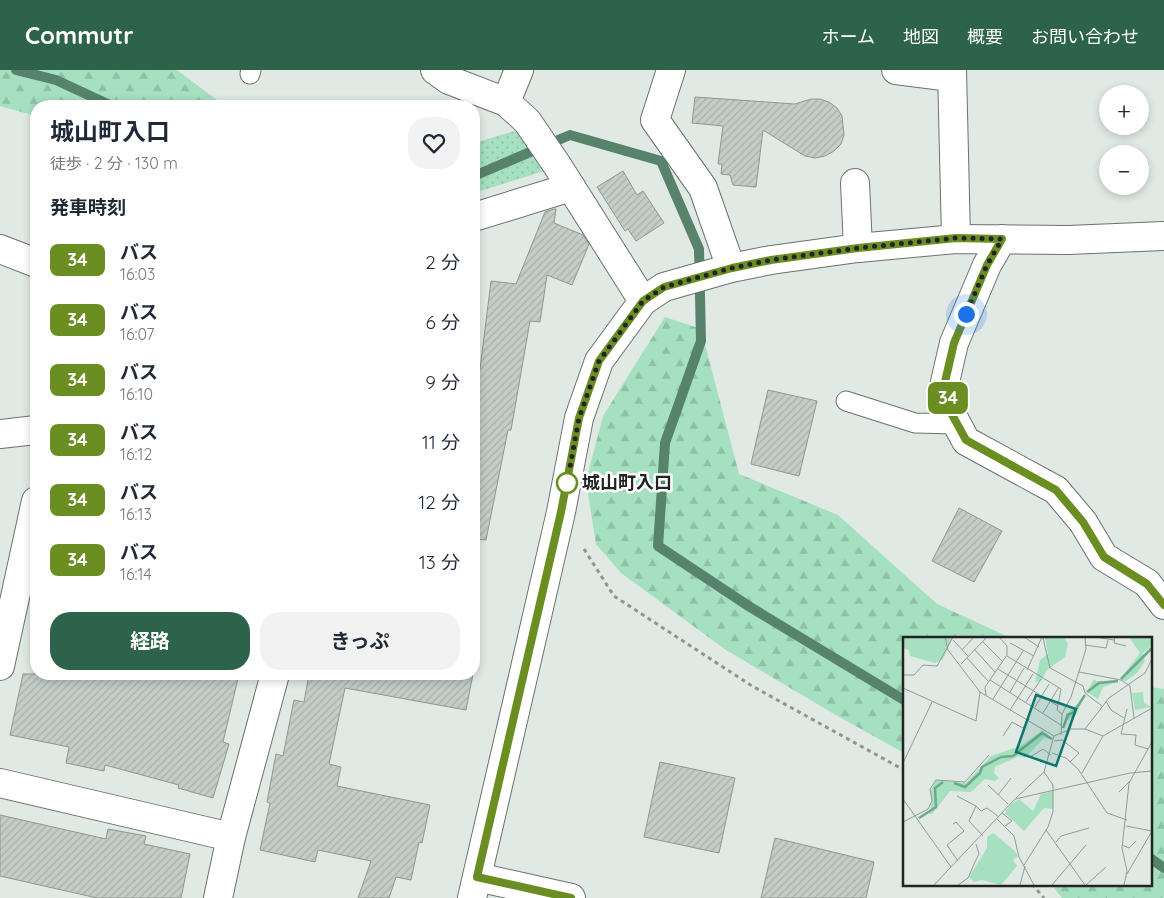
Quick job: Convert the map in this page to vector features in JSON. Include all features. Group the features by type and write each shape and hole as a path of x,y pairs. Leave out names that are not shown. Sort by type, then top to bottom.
{"street":[{"path":"435,70 449,80 506,102 528,121 643,301"},
{"path":"506,102 519,70"},
{"path":"671,70 655,120 703,188 732,268"},
{"path":"896,70 951,74 956,238"},
{"path":"480,214 564,176"},
{"path":"855,183 858,248"},
{"path":"571,898 474,888 561,512 579,418 599,361 643,301 664,287 732,268 771,260 858,248 956,238 1068,240 1164,236"},
{"path":"1002,239 987,265 954,343 945,382 950,411 966,440 1056,490 1083,522 1104,557 1147,584 1164,605"},
{"path":"0,249 30,261"},
{"path":"0,434 30,431"},
{"path":"0,666 30,528"},
{"path":"218,898 231,837 274,680"},
{"path":"0,783 231,837"}],"lane":[{"path":"846,400 915,423 957,424"}],"path":[{"path":"561,512 614,596 752,686 903,769"},
{"path":"1034,886 1044,898"}],"green space":[{"path":"0,70 177,70 217,100 30,100 30,114 0,106"},
{"path":"518,130 544,171 480,191 480,141"},
{"path":"665,317 701,329 739,474 838,515 937,604 1009,637 903,637 903,752 726,650 621,573 596,544 586,481 603,416"},
{"path":"1152,687 1164,689 1164,898 1062,898 1053,886 1152,886"}],"building":[{"path":"695,97 795,104 811,99 820,99 829,102 837,108 842,116 844,135 841,144 834,151 825,156 815,158 805,156 763,130 756,187 733,185 730,175 721,174 722,164 718,164 723,126 692,123"},
{"path":"623,171 637,195 643,191 664,223 636,241 628,229 625,231 597,187"},
{"path":"556,209 554,223 583,235 589,244 572,285 547,275 540,322 530,321 511,430 508,430 486,540 480,540 480,369 491,281 516,284 545,212"},
{"path":"768,390 817,401 799,476 751,464"},
{"path":"959,508 1002,531 974,582 932,561"},
{"path":"23,674 30,674 30,680 238,680 223,742 229,744 213,798 178,788 179,785 105,765 104,771 66,763 69,747 10,735"},
{"path":"308,680 472,680 466,710 345,688 329,764 341,767 337,786 430,805 422,843 419,842 411,880 396,877 389,898 358,898 371,861 318,850 315,862 260,850 270,803 267,802 276,754 283,756 294,700 304,702"},
{"path":"660,762 735,778 719,853 644,837"},
{"path":"0,815 106,839 108,829 146,836 144,844 190,854 181,898 97,898 0,876"},
{"path":"775,838 874,862 866,898 761,898"}],"waterway":[{"path":"16,70 56,80 99,100"},
{"path":"480,173 570,135 661,161 699,249 701,341 665,443 658,546 750,607 903,699"},
{"path":"1152,859 1164,868"}],"bus line":[{"name":"34","path":"571,898 477,877 561,512 579,418 599,361 643,301 664,287 732,268 771,260 858,248 956,238 1002,239 987,265 954,343 945,382 950,411 966,440 1056,490 1083,522 1104,557 1147,584 1164,605"}],"place":[{"name":"城山町入口","path":"567,483"}],"route":[{"path":"567,483 579,418 599,361 643,301 664,287 732,268 771,260 858,248 956,238 1002,239 987,265 966,314"}]}
